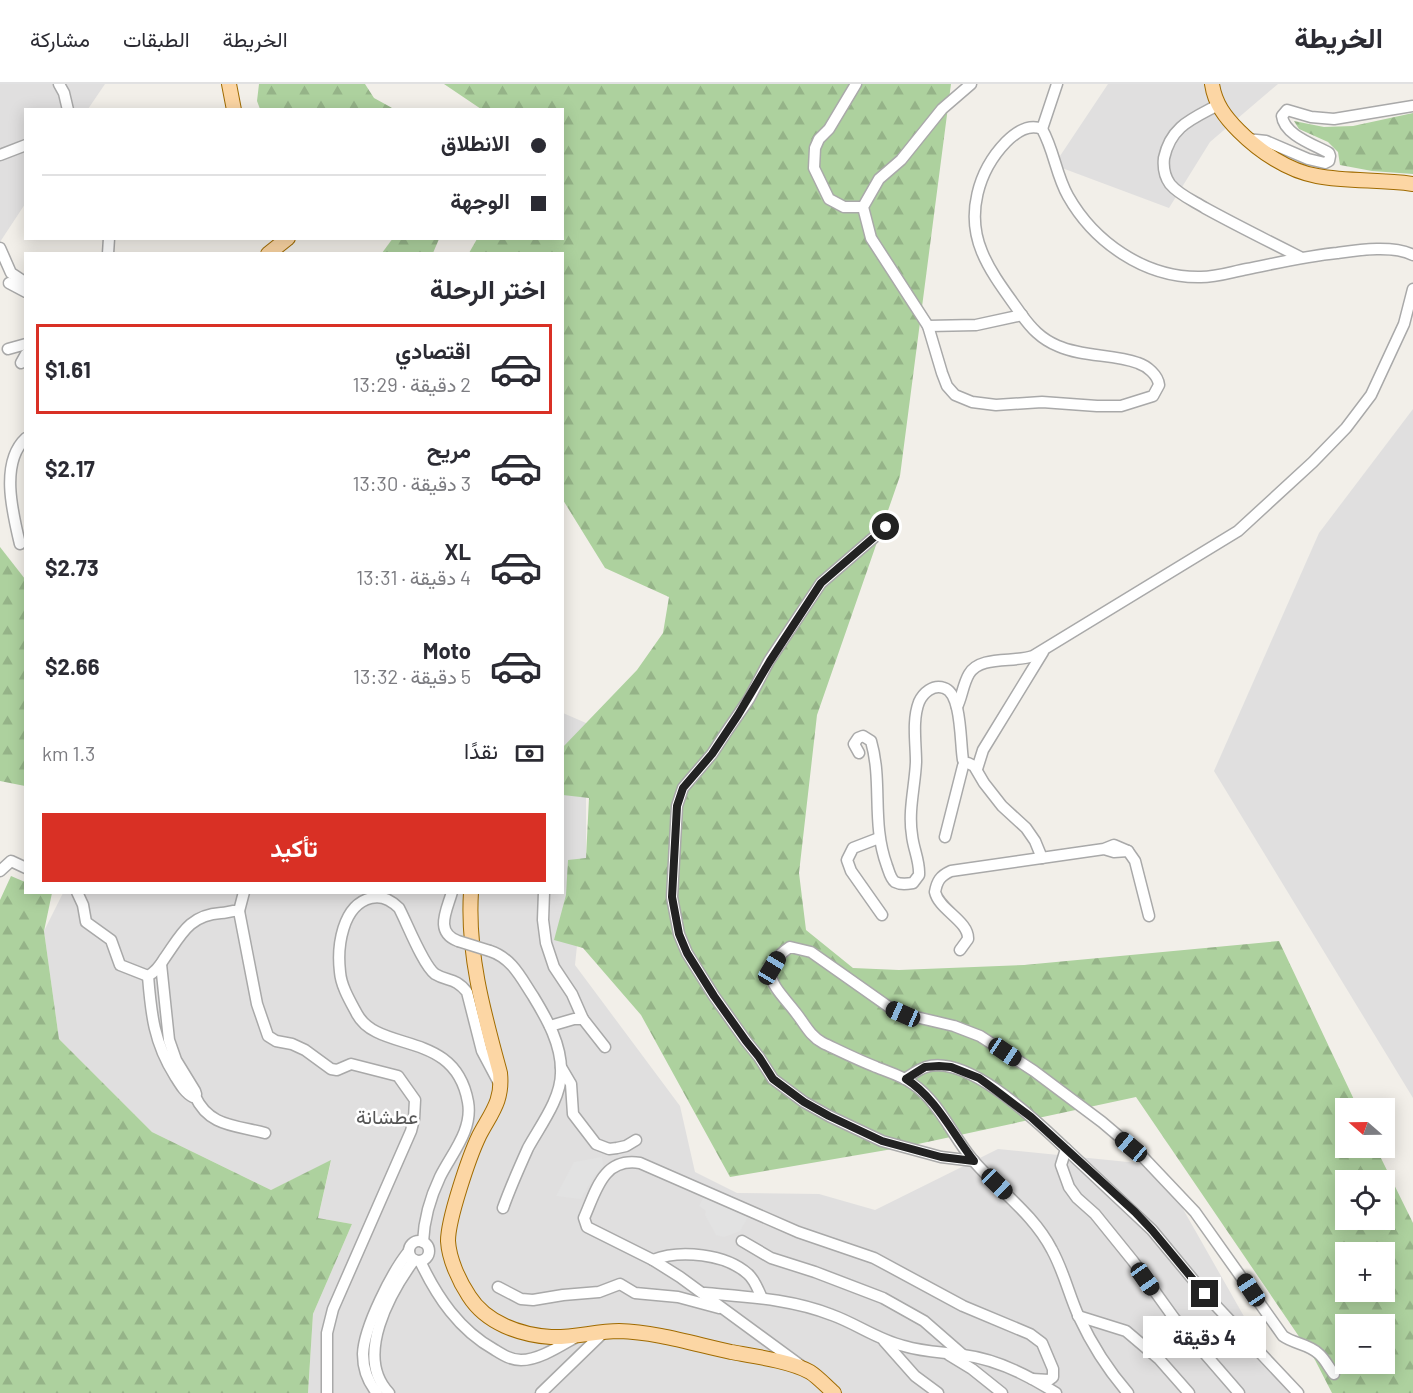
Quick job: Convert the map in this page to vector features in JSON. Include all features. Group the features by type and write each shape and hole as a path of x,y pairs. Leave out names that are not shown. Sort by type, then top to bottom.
{"main road":[{"path":"229,84 234,108"},
{"path":"1212,84 1218,105 1229,121 1247,139 1278,161 1315,176 1413,184"},
{"path":"270,252 286,240"},
{"path":"471,894 471,934 476,975 502,1087 492,1114 476,1143 451,1222 448,1240 450,1255 476,1306 490,1318 524,1333 537,1336 579,1336 605,1331 644,1333 757,1357 810,1372 834,1393"}],"street":[{"path":"59,84 68,108"},
{"path":"856,84 829,129 819,139 815,148 814,168 830,199 844,207 863,207"},
{"path":"971,84 942,109 901,160 879,179 863,207 871,238 928,326 947,386 955,395 972,402 996,405 1042,402 1121,406 1153,396 1157,391 1158,380 1140,364 1060,347 1040,336 1029,326 982,252 976,227 975,207 980,182 998,151 1019,131 1036,127 1042,129"},
{"path":"1057,84 1042,129 1050,146 1057,174 1073,204 1102,238 1131,260 1158,271 1198,277 1275,264 1300,257 1372,249 1407,252 1413,255"},
{"path":"1218,105 1186,122 1175,131 1163,165 1170,184 1202,206 1300,257"},
{"path":"1247,139 1266,141 1308,159 1325,163 1329,161 1329,153 1298,136 1285,125 1282,116 1287,110 1311,117 1334,119 1413,106"},
{"path":"0,155 24,147"},
{"path":"0,248 11,273 24,282"},
{"path":"9,283 24,291"},
{"path":"957,707 968,675 974,668 990,662 1024,659 1044,650 1238,531 1313,462 1346,428 1371,395 1404,324 1413,289"},
{"path":"928,326 976,325 1022,315"},
{"path":"8,349 24,345"},
{"path":"20,544 9,497 7,472 12,452 24,440"},
{"path":"886,527 821,583 733,723 712,754 683,788 677,806 672,897 679,934 687,953 714,996 773,1079 813,1107 882,1141 941,1157 974,1161"},
{"path":"945,837 968,765 983,750 1044,650"},
{"path":"859,753 854,744 858,738 863,736 871,741 875,754 879,838 893,880 903,884 916,881 920,870 911,824 917,709 923,696 932,688 938,686 951,692 957,707 968,765 1002,806 1026,828 1042,858"},
{"path":"879,838 852,848 848,860 851,871 882,915"},
{"path":"960,950 967,941 968,934 934,892 939,878 951,871 1104,849 1114,852 1128,851 1135,861 1149,916"},
{"path":"0,872 11,861 24,866"},
{"path":"78,894 83,904 86,922 111,940 120,965 148,976"},
{"path":"243,894 239,911 257,1004 268,1036 276,1041 292,1044 305,1050 331,1069 337,1070 351,1064 398,1077 415,1100 411,1131 333,1309 327,1334 327,1393"},
{"path":"451,894 442,925 446,933 458,941 503,956 512,965 550,1026 557,1045 561,1067 559,1089 527,1151 502,1208"},
{"path":"544,894 543,920 546,943 554,968 572,994 584,1019 605,1047"},
{"path":"389,1393 378,1377 374,1347 384,1314 418,1252 425,1219 439,1179 465,1132 469,1113 466,1091 452,1068 438,1055 426,1048 371,1029 357,1015 340,973 339,953 346,922 352,910 364,900 378,897 393,902 399,908 430,967 437,975 458,983 467,992 482,1051 502,1087"},
{"path":"148,976 161,964 186,927 197,919 210,914 239,911"},
{"path":"1128,1393 1097,1352 1078,1316 1066,1279 1047,1239 1025,1211 974,1161 931,1102 914,1084 823,1043 808,1032 795,1011 776,990 771,978 772,968 780,954 790,947 811,952 889,1007 903,1014 954,1026 980,1036 1034,1071 1102,1122 1155,1169 1195,1212 1283,1336 1292,1343 1308,1347 1318,1353 1334,1374"},
{"path":"161,964 170,1040 176,1060 195,1091 199,1106 214,1120 266,1133"},
{"path":"148,976 153,1025 162,1056 184,1090 190,1096 195,1096"},
{"path":"550,1026 574,1019 584,1019"},
{"path":"561,1067 571,1084 573,1114 596,1144 609,1149 626,1146 636,1140"},
{"path":"906,1079 925,1067 951,1067 979,1078 1031,1117 1152,1230 1205,1294 1298,1393"},
{"path":"1066,1149 1061,1165 1069,1187 1115,1238 1174,1318 1239,1393"},
{"path":"810,1372 727,1310 653,1260 587,1227 584,1218 603,1177 613,1167 625,1162 640,1163 798,1232 874,1258 963,1305 1030,1334 1042,1343 1053,1369 1053,1377 1049,1380 1032,1379"},
{"path":"742,1241 771,1258 883,1298 924,1322 963,1355"},
{"path":"418,1252 451,1314 478,1340 512,1359 525,1360 579,1336"},
{"path":"377,1393 367,1375 364,1362 366,1335 393,1276 418,1252"},
{"path":"653,1260 679,1254 706,1256 725,1262 748,1273 762,1298"},
{"path":"403,1276 428,1274"},
{"path":"498,1287 521,1299 533,1300 600,1292 620,1284 635,1293 678,1297 727,1310"},
{"path":"703,1293 762,1298 831,1314 883,1340 929,1353 984,1359 1032,1379 1056,1393"},
{"path":"1078,1316 1126,1331 1159,1359 1189,1393"},
{"path":"541,1393 605,1331"},
{"path":"883,1340 915,1376 938,1393"},
{"path":"948,1354 972,1369 1002,1393"}],"shaded area":[{"path":"0,84 105,84 89,108 24,108 24,206 0,242"},
{"path":"1108,84 1278,84 1210,142 1169,208 1054,165"},
{"path":"1413,409 1413,1098 1214,771 1319,533"},
{"path":"564,713 586,723 586,858 575,965 680,1106 695,1172 737,1193 819,1194 875,1210 998,1149 1158,1165 1250,1327 1295,1393 308,1393 313,1314 352,1224 318,1218 331,1161 271,1190 152,1132 59,1039 44,931 62,894 564,894"},
{"path":"602,1157 603,1166 581,1199 556,1196 574,1162"},
{"path":"704,1196 748,1217 740,1231 724,1237 716,1235 705,1215 706,1211 699,1206"}],"green space":[{"path":"259,84 365,84 374,98 392,108 260,108 257,101"},
{"path":"444,84 951,84 900,476 817,715 799,873 806,930 853,968 899,970 1024,965 1279,941 1353,1098 1335,1098 1335,1158 1381,1158 1387,1170 1335,1170 1335,1230 1395,1230 1395,1187 1413,1223 1413,1393 1332,1393 1315,1360 1136,1097 904,1147 730,1177 641,1015 583,948 554,940 566,895 568,860 586,858 589,798 564,795 564,746 637,670 663,633 669,597 605,568 564,502 564,252 470,252 476,240 564,240 564,108 480,108"},
{"path":"1413,113 1413,174 1372,171 1340,165 1338,152 1328,142 1299,129 1294,121 1324,127 1353,126"},
{"path":"392,240 439,240 433,252 383,252"},
{"path":"0,547 24,578 24,786 0,781"},
{"path":"11,876 24,882 24,894 52,894 44,931 59,1039 152,1132 271,1190 331,1160 318,1218 352,1224 313,1314 308,1393 0,1393 0,900"}],"district":[{"name":"عطشانة","path":"387,1117"}],"route":[{"path":"886,527 821,583 810,596 749,699 712,754 683,788 677,806 672,897 679,934 687,953 714,996 773,1079 804,1102 882,1141 941,1157 974,1161 931,1102 906,1079 925,1067 939,1066 951,1067 979,1078 1031,1117 1135,1212 1205,1294"}]}
